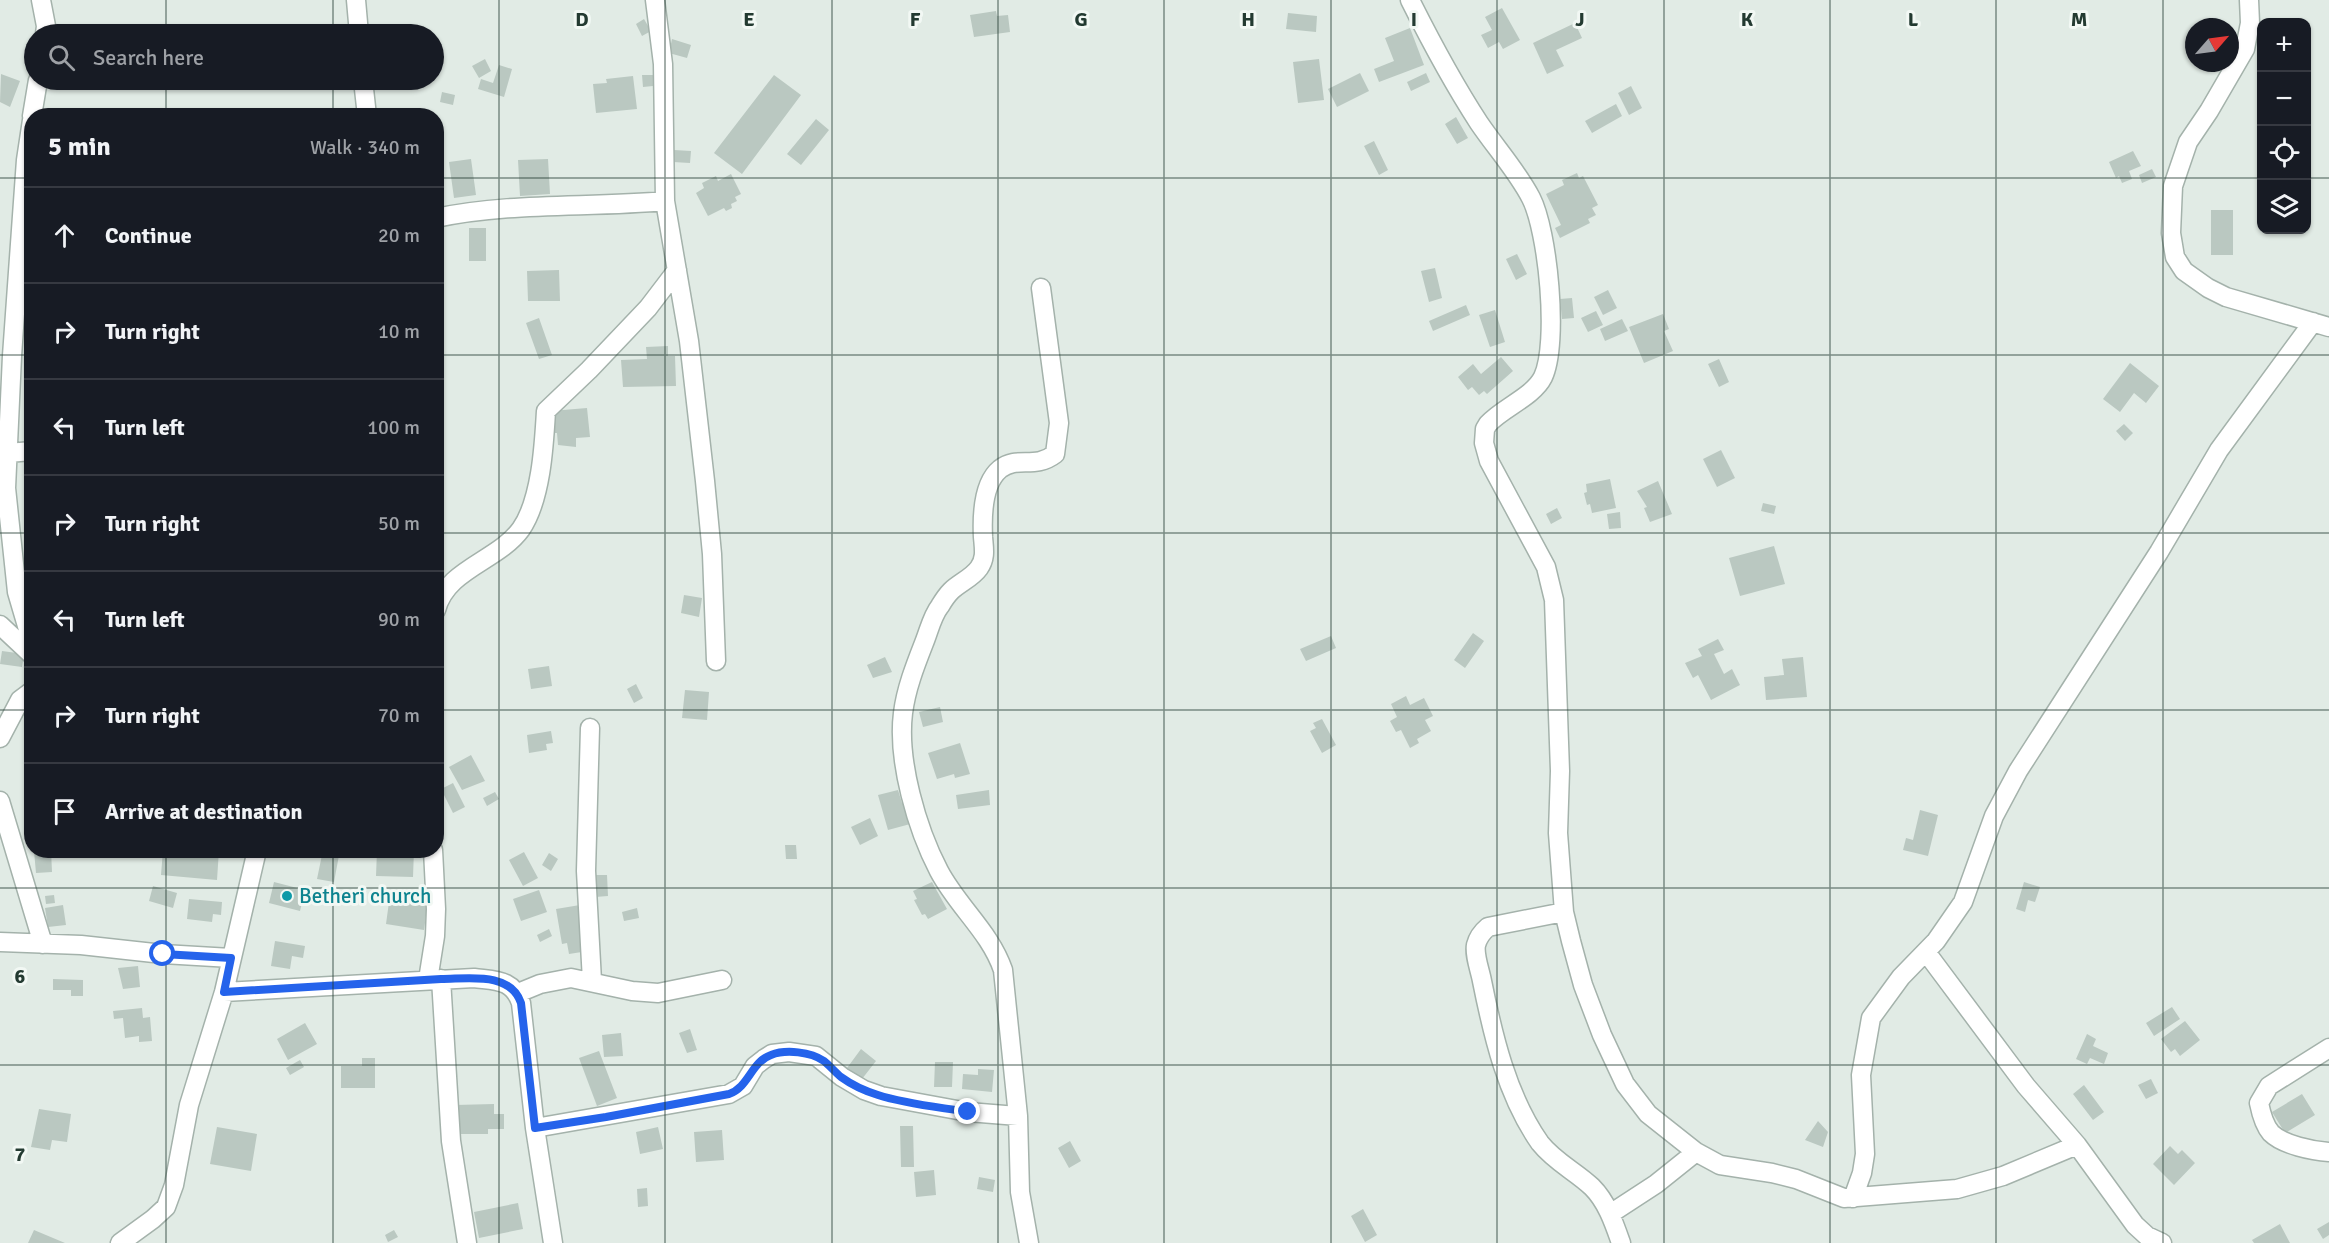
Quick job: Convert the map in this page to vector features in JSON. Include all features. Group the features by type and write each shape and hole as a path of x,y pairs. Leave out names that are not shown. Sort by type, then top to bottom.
{"street":[{"path":"40,0 46,24"},
{"path":"356,0 358,24"},
{"path":"655,0 663,64 665,201 689,341 707,502 712,554 716,661"},
{"path":"1410,0 1468,106 1531,198 1542,232 1551,321 1549,354 1543,378 1525,396 1488,424 1485,429 1484,443 1499,483 1532,538 1546,567 1554,600 1560,771 1558,833 1564,912 1583,985 1602,1035 1625,1084 1648,1114 1696,1152 1720,1165 1796,1179 1844,1198 1958,1189 2003,1176 2077,1146"},
{"path":"1852,1198 1862,1173 1865,1154 1861,1075 1871,1018 1900,977 1936,941 1963,902 1994,816 2018,771 2159,552 2219,450 2321,324 2226,297 2208,288 2179,265 2172,241 2173,186 2188,142 2245,49 2250,23 2249,0"},
{"path":"33,108 36,90"},
{"path":"364,90 367,108"},
{"path":"24,180 6,355 8,453 6,488 17,592 24,616"},
{"path":"444,217 499,209 608,206 665,201"},
{"path":"444,592 451,583 502,548 519,531 528,517 539,472 546,411 648,308 677,270"},
{"path":"1029,1243 1020,1192 1018,1116 1003,970 997,951 957,899 939,871 923,831 912,794 902,746 903,713 908,690 938,608 951,591 979,569 985,555 984,515 991,477 1011,462 1038,463 1055,454 1059,423 1041,288"},
{"path":"8,453 24,452"},
{"path":"0,625 24,648"},
{"path":"0,738 20,700 24,697"},
{"path":"590,728 586,871 592,981"},
{"path":"0,801 43,944"},
{"path":"120,1243 166,1207 174,1185 189,1105 224,992 255,858"},
{"path":"433,858 434,980 451,1141 467,1243"},
{"path":"1564,912 1488,927 1480,933 1475,947 1492,1031 1510,1084 1528,1122 1541,1143 1557,1161 1592,1187 1610,1214 1621,1243"},
{"path":"0,942 231,958"},
{"path":"1926,952 2026,1086 2077,1146 2134,1225 2147,1236 2162,1243"},
{"path":"224,992 474,978 501,981 518,993 535,1128 553,1243"},
{"path":"518,993 571,978 632,991 658,993 722,980"},
{"path":"2329,1048 2269,1086 2259,1103 2262,1117 2272,1134 2302,1148 2329,1152"},
{"path":"535,1128 729,1094 743,1086 755,1066 764,1059 772,1054 789,1052 816,1056 849,1082 881,1096 968,1112 1018,1116"},
{"path":"1610,1214 1656,1184 1696,1152"}],"building":[{"path":"1502,8 1520,40 1503,49 1499,42 1488,48 1481,35 1492,30 1485,17"},
{"path":"996,11 997,16 1008,15 1010,32 974,37 970,15"},
{"path":"1288,13 1317,16 1316,32 1286,29"},
{"path":"644,19 651,31 642,36 636,24"},
{"path":"1575,23 1582,38 1556,50 1564,66 1547,74 1533,43"},
{"path":"1410,28 1424,65 1379,82 1374,69 1394,61 1385,38"},
{"path":"672,39 691,45 687,58 669,53"},
{"path":"485,59 491,71 479,78 472,66"},
{"path":"1319,59 1324,100 1298,103 1293,62"},
{"path":"499,65 512,69 504,97 478,89 481,79 493,83"},
{"path":"1360,73 1369,91 1337,107 1328,89"},
{"path":"1426,73 1430,82 1411,91 1407,82"},
{"path":"1,74 20,81 10,107 0,102"},
{"path":"642,75 653,75 653,86 643,87"},
{"path":"774,75 801,95 742,174 714,153"},
{"path":"633,76 637,109 596,113 593,84 607,83 606,79"},
{"path":"1631,86 1642,108 1629,115 1618,93"},
{"path":"442,92 455,95 453,105 440,102"},
{"path":"1616,104 1622,116 1592,133 1585,121"},
{"path":"1456,117 1468,138 1457,144 1445,124"},
{"path":"816,119 829,130 801,165 787,154"},
{"path":"1374,141 1388,170 1379,175 1364,146"},
{"path":"674,150 691,151 690,163 673,162"},
{"path":"2133,151 2141,166 2129,171 2132,179 2122,183 2119,176 2116,178 2109,162"},
{"path":"471,159 476,195 454,198 449,162"},
{"path":"548,159 550,194 520,196 518,160"},
{"path":"2152,169 2156,177 2142,183 2139,175"},
{"path":"1577,173 1579,178 1583,176 1598,205 1592,208 1596,215 1588,219 1590,223 1560,238 1555,228 1561,225 1546,194 1564,185 1562,180"},
{"path":"731,174 741,194 735,197 737,201 731,204 732,208 726,211 724,208 708,216 696,193 704,188 702,183 716,176 718,181"},
{"path":"2211,210 2233,210 2233,255 2211,255"},
{"path":"469,228 486,228 486,261 469,261"},
{"path":"1517,254 1527,274 1516,280 1506,259"},
{"path":"1435,268 1442,298 1429,302 1421,271"},
{"path":"559,270 560,301 528,301 527,271"},
{"path":"1608,290 1617,308 1603,315 1594,297"},
{"path":"1572,298 1574,318 1562,319 1560,299"},
{"path":"1466,305 1470,315 1433,331 1429,321"},
{"path":"1495,310 1505,342 1490,347 1479,315"},
{"path":"1596,311 1603,325 1588,332 1581,318"},
{"path":"1663,314 1669,329 1664,331 1673,351 1644,363 1629,327"},
{"path":"539,318 552,355 539,359 526,323"},
{"path":"1622,319 1628,331 1605,341 1600,329"},
{"path":"668,346 668,356 675,356 676,386 623,387 621,360 647,359 646,347"},
{"path":"1501,357 1513,371 1487,394 1484,391 1479,395 1472,387 1468,390 1458,377 1473,364 1481,374"},
{"path":"1719,359 1729,382 1719,387 1708,364"},
{"path":"2130,363 2159,386 2146,403 2134,393 2120,412 2103,399"},
{"path":"587,408 590,437 576,438 576,447 558,445 557,433 552,433 551,411"},
{"path":"2124,424 2133,433 2125,441 2116,431"},
{"path":"1721,450 1735,478 1717,487 1703,459"},
{"path":"1610,479 1616,508 1592,513 1584,493 1587,492 1586,484"},
{"path":"1658,481 1672,514 1650,522 1644,508 1647,507 1637,491"},
{"path":"1763,503 1776,506 1774,514 1761,511"},
{"path":"1557,508 1562,518 1551,524 1546,514"},
{"path":"1620,512 1621,528 1609,529 1607,514"},
{"path":"1774,546 1785,584 1740,596 1729,558"},
{"path":"684,595 702,598 699,617 681,613"},
{"path":"1473,633 1484,641 1465,668 1454,660"},
{"path":"1331,636 1336,648 1306,661 1300,649"},
{"path":"1718,639 1724,650 1714,654 1724,674 1732,669 1740,685 1711,700 1698,675 1693,678 1685,663 1702,656 1698,649"},
{"path":"2,651 24,654 22,667 0,664"},
{"path":"885,657 892,672 873,678 867,665"},
{"path":"1803,657 1807,697 1766,700 1764,677 1784,675 1782,659"},
{"path":"549,666 552,686 531,689 528,669"},
{"path":"636,684 643,698 634,703 627,689"},
{"path":"685,690 709,692 707,720 682,718"},
{"path":"1406,696 1410,705 1424,698 1433,716 1425,720 1431,731 1417,739 1419,743 1410,748 1401,730 1396,732 1390,721 1397,717 1391,704"},
{"path":"940,707 943,722 923,727 919,712"},
{"path":"1322,719 1336,745 1322,753 1310,731 1316,728 1313,723"},
{"path":"551,731 553,743 546,744 547,750 529,753 527,735"},
{"path":"960,743 970,774 955,778 954,774 937,779 928,753"},
{"path":"471,755 485,781 462,790 449,767"},
{"path":"453,783 465,807 453,813 444,795 444,788"},
{"path":"898,790 902,803 908,801 914,823 888,830 878,795"},
{"path":"989,790 990,805 958,809 956,795"},
{"path":"495,792 499,799 487,806 483,798"},
{"path":"1920,810 1938,815 1928,856 1903,850 1906,838 1913,840"},
{"path":"870,818 878,836 860,845 851,827"},
{"path":"785,845 796,845 797,859 786,859"},
{"path":"524,852 538,878 523,886 509,860"},
{"path":"549,853 558,859 551,871 542,865"},
{"path":"35,858 51,858 52,872 36,873"},
{"path":"162,858 218,858 217,880 161,875"},
{"path":"321,858 338,858 334,882 317,879"},
{"path":"377,858 414,858 413,877 376,876"},
{"path":"594,875 607,875 608,896 595,897"},
{"name":"Betheri church","path":"274,882 305,890 300,911 269,903"},
{"path":"932,882 947,909 928,919 925,914 922,915 914,900 917,899 913,891"},
{"path":"2024,882 2040,887 2035,902 2028,900 2025,912 2016,909"},
{"path":"153,886 177,893 173,908 149,901"},
{"path":"539,890 547,912 521,921 513,899"},
{"path":"54,895 55,903 46,904 45,896"},
{"path":"402,897 428,901 424,930 386,924 389,902 401,904"},
{"path":"189,899 222,902 221,915 213,914 212,922 187,919"},
{"path":"63,905 66,925 48,927 45,908"},
{"path":"580,905 588,951 569,954 567,943 562,944 556,909"},
{"path":"637,908 639,918 624,921 622,912"},
{"path":"549,929 552,936 540,942 537,935"},
{"path":"275,941 305,946 303,958 292,956 290,969 271,966"},
{"path":"138,966 140,987 123,989 118,968"},
{"path":"53,979 83,980 83,996 71,996 71,990 53,990"},
{"path":"2172,1007 2180,1019 2154,1036 2146,1023"},
{"path":"142,1008 143,1018 150,1017 152,1041 139,1042 139,1036 125,1038 123,1018 114,1019 113,1011"},
{"path":"2185,1021 2200,1040 2180,1056 2175,1049 2171,1052 2161,1039"},
{"path":"305,1023 317,1044 288,1060 277,1039"},
{"path":"690,1029 697,1050 687,1053 679,1033"},
{"path":"621,1033 623,1056 604,1057 602,1035"},
{"path":"2087,1034 2096,1039 2093,1046 2108,1053 2104,1064 2090,1058 2087,1064 2076,1059"},
{"path":"861,1049 876,1061 862,1079 847,1068"},
{"path":"599,1051 617,1098 597,1106 579,1058"},
{"path":"362,1058 375,1058 375,1088 341,1088 341,1066 362,1066"},
{"path":"300,1060 304,1067 290,1075 286,1068"},
{"path":"935,1062 953,1062 952,1087 934,1087"},
{"path":"978,1069 994,1070 992,1092 962,1089 963,1074 978,1075"},
{"path":"2151,1079 2158,1093 2146,1099 2138,1085"},
{"path":"2084,1085 2104,1112 2093,1120 2073,1094"},
{"path":"2302,1094 2315,1115 2285,1133 2272,1112"},
{"path":"494,1104 494,1114 504,1114 504,1129 488,1129 488,1134 456,1134 455,1105"},
{"path":"39,1109 71,1114 67,1142 52,1140 50,1150 31,1147"},
{"path":"1818,1121 1828,1132 1823,1147 1805,1140"},
{"path":"900,1126 913,1126 914,1167 901,1167"},
{"path":"217,1127 257,1134 251,1171 210,1164"},
{"path":"658,1127 663,1149 640,1154 636,1132"},
{"path":"722,1130 724,1160 696,1162 694,1132"},
{"path":"1070,1141 1081,1161 1069,1168 1058,1148"},
{"path":"2170,1146 2178,1154 2182,1150 2195,1163 2174,1185 2153,1164"},
{"path":"934,1170 936,1195 916,1197 914,1172"},
{"path":"979,1177 995,1180 993,1192 977,1189"},
{"path":"647,1188 648,1206 638,1207 637,1189"},
{"path":"518,1203 523,1229 479,1238 474,1212"},
{"path":"1363,1209 1377,1235 1365,1242 1351,1216"},
{"path":"2329,1222 2329,1235 2323,1239 2317,1229"},
{"path":"2280,1224 2290,1243 2254,1243 2252,1240"},
{"path":"34,1230 65,1243 28,1243"},
{"path":"394,1230 398,1237 388,1242 385,1235"}],"place":[{"name":"Betheri church","path":"287,896"}],"route":[{"path":"163,954 231,958 224,992 474,978 501,981 510,985 518,993 521,1003 535,1128 729,1094 743,1086 755,1066 764,1059 772,1054 789,1052 816,1056 842,1077 864,1090 881,1096 968,1112"}]}
